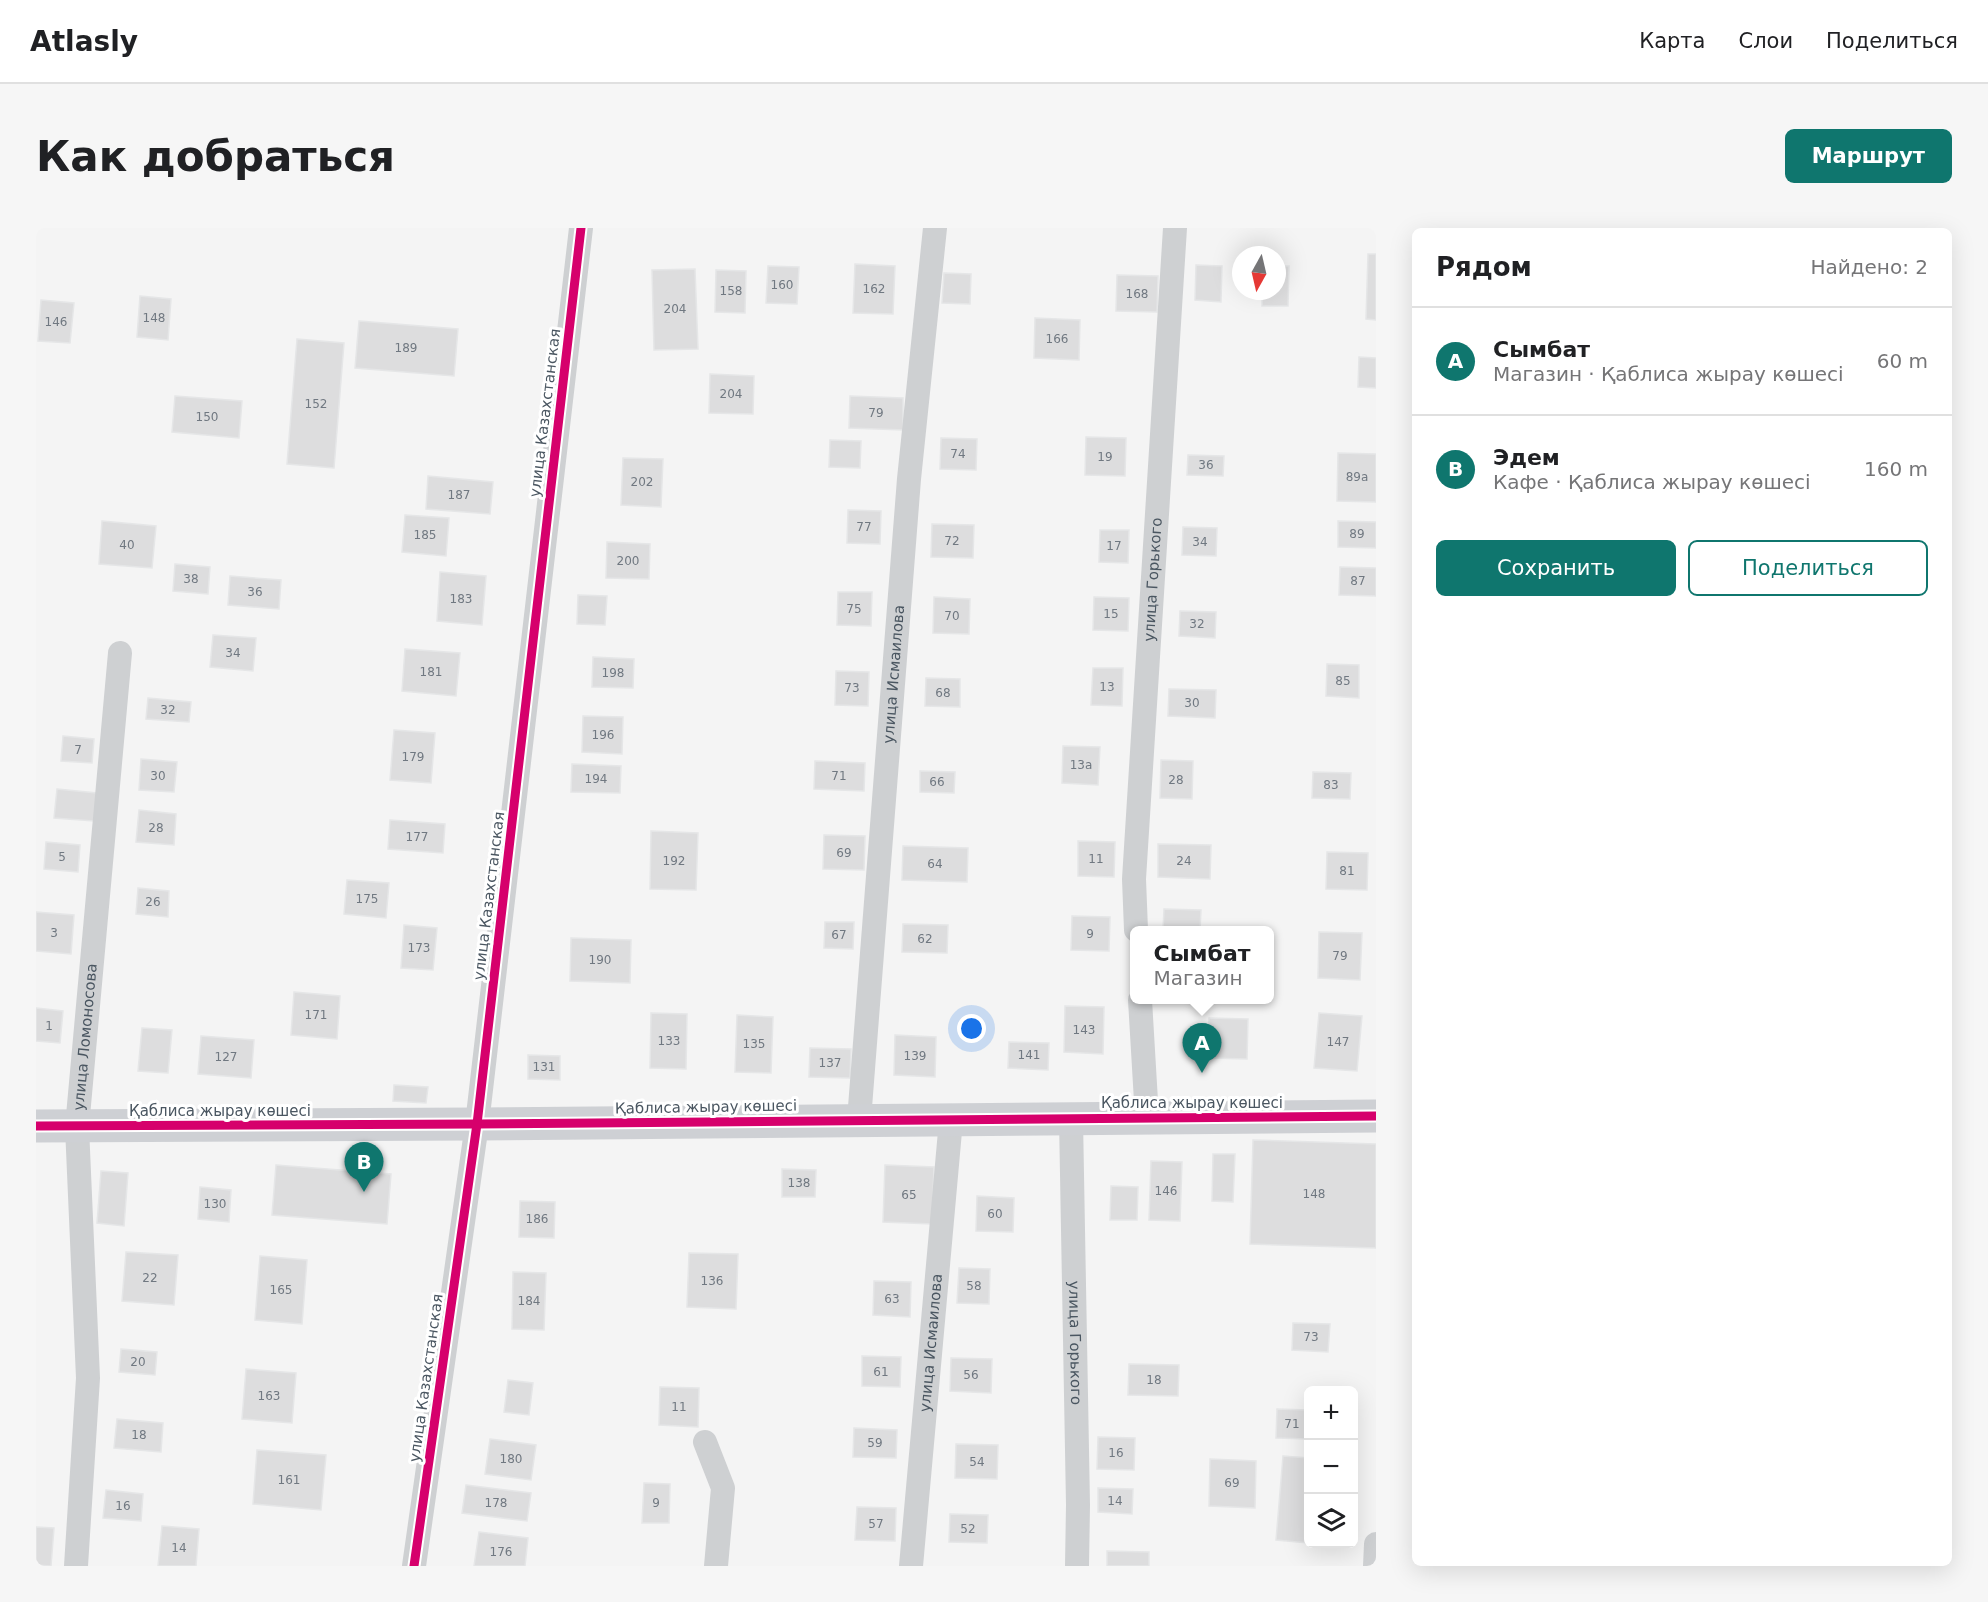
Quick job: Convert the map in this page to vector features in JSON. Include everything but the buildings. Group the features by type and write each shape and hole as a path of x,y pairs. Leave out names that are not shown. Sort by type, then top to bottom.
{"street":[{"name":"улица Казахстанская","path":"414,1566 477,1124 581,228"},
{"name":"улица Исмаилова","path":"858,1120 909,478 935,228"},
{"name":"улица Горького","path":"1137,926 1134,867 1175,228"},
{"name":"улица Ломоносова","path":"75,1566 88,1378 77,1127 120,653"},
{"path":"1140,1004 1147,1118"},
{"name":"Қаблиса жырау көшесі","path":"36,1126 1376,1116"},
{"name":"улица Горького","path":"1071,1119 1078,1494 1077,1566"},
{"name":"улица Исмаилова","path":"911,1566 951,1120"},
{"path":"705,1442 723,1488 716,1566"},
{"path":"1375,1566 1376,1544"}],"cycle path":[{"path":"414,1566 477,1124 581,228"},
{"path":"36,1126 1376,1116"}],"place":[{"name":"Сымбат","path":"1202,1073"},
{"name":"Эдем","path":"364,1192"}]}
